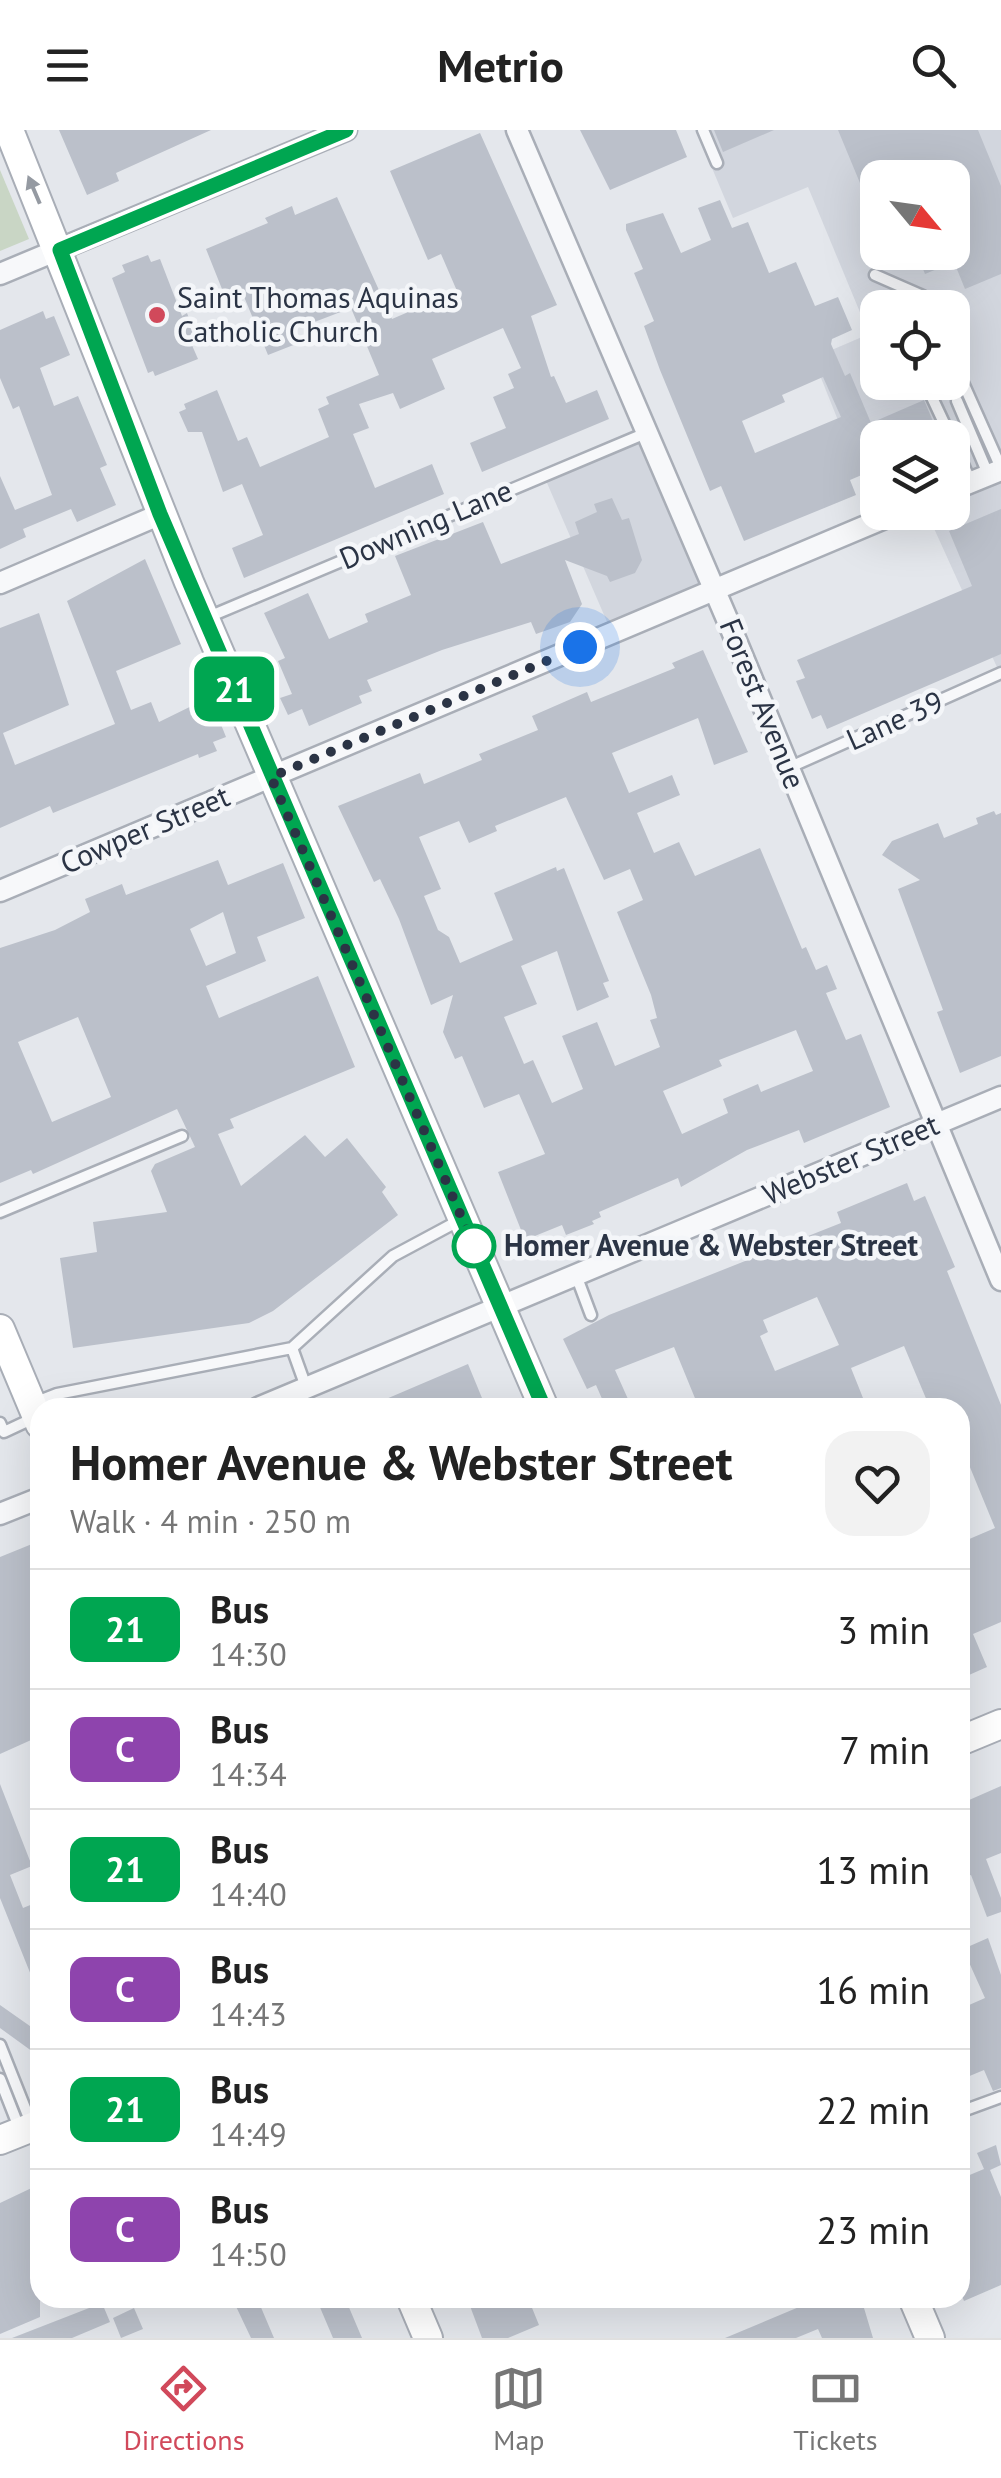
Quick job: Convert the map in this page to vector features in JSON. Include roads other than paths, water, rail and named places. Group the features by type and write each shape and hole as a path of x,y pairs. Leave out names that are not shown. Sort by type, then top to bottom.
{"street":[{"path":"9,130 60,250 160,514 540,1398"},
{"path":"0,274 346,130"},
{"name":"Forest Avenue","path":"517,130 715,590 1001,1280"},
{"path":"0,583 160,514"},
{"name":"Cowper Street","path":"0,891 860,529"},
{"name":"Webster Street","path":"281,1398 1001,1097"},
{"path":"0,1328 30,1400"},
{"path":"0,1514 30,1502"},
{"path":"970,1737 1001,1724"},
{"path":"415,2308 428,2338"},
{"path":"918,2308 930,2338"}],"lane":[{"path":"703,130 717,163"},
{"path":"875,274 910,290"},
{"path":"963,400 983,477"},
{"path":"957,402 983,477"},
{"name":"Downing Lane","path":"204,619 647,432"},
{"name":"Lane 39","path":"788,768 1001,673"},
{"path":"0,1212 182,1136"},
{"path":"53,1398 57,1394 292,1348 393,1256 462,1219"},
{"path":"576,1275 590,1315"},
{"path":"292,1348 306,1387"},
{"path":"0,1423 4,1432 30,1418"},
{"path":"0,2046 23,2130"},
{"path":"0,2079 23,2130"},
{"path":"970,2108 1001,2096"}],"place":[{"name":"Saint Thomas Aquinas Catholic Church","path":"157,315"},
{"name":"Homer Avenue & Webster Street","path":"474,1246"}]}
